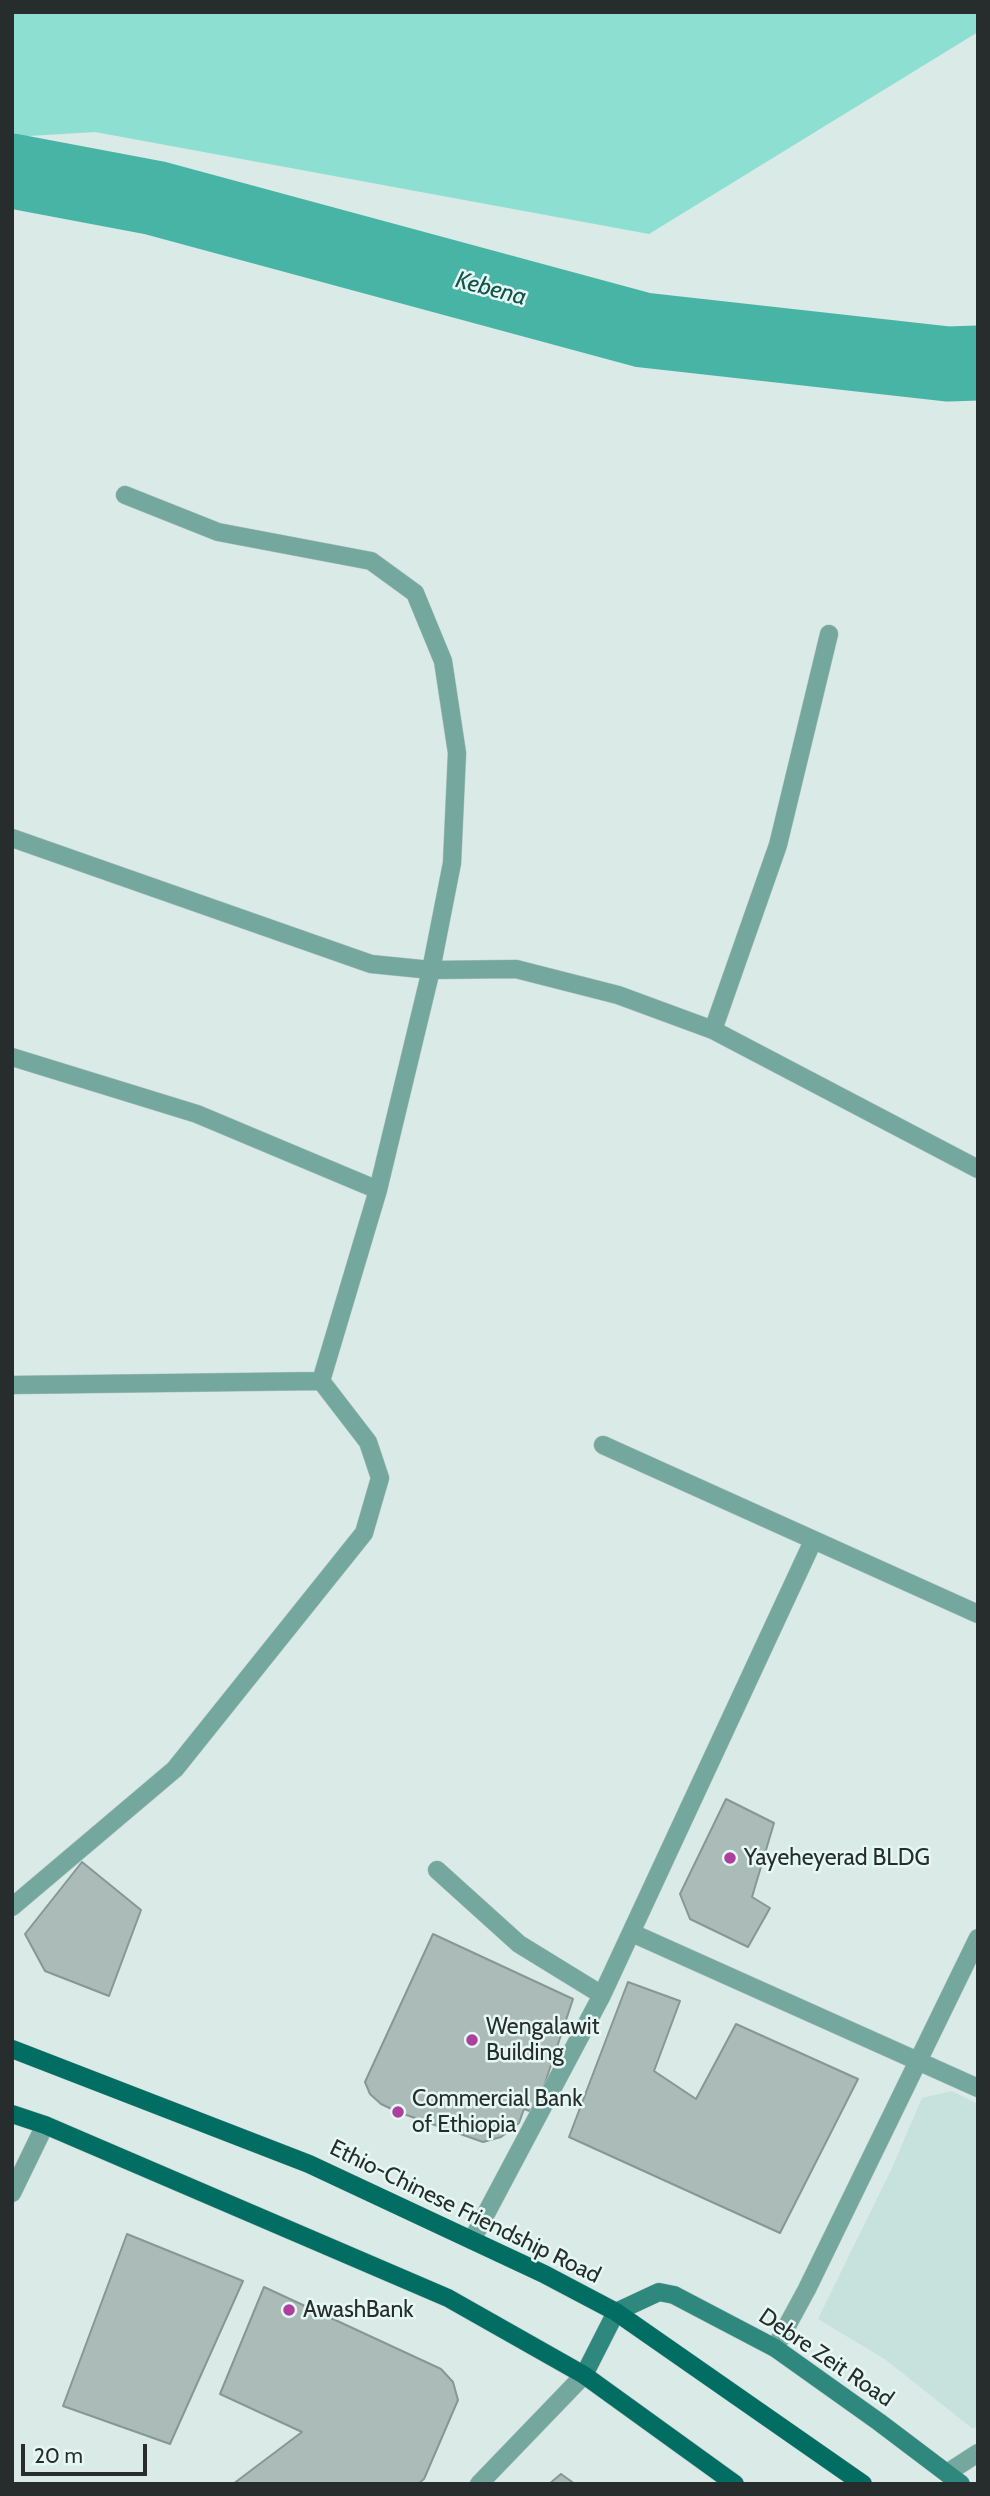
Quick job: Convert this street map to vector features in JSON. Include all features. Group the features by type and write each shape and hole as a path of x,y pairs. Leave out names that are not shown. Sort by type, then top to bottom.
{"main road":[{"name":"Ethio-Chinese Friendship Road","path":"12,2049 309,2164 544,2274 616,2312 863,2484"},
{"path":"12,2114 45,2125 449,2298 584,2375 735,2484"},
{"name":"Debre Zeit Road","path":"616,2312 659,2292 674,2295 775,2348 954,2479"},
{"path":"584,2375 616,2312"}],"street":[{"path":"125,495 218,532 371,561 415,593 443,661 457,752 452,863 431,970 378,1190 321,1381"},
{"path":"713,1030 778,845 829,634"},
{"path":"12,838 371,964 431,970 516,969 618,995 713,1030 978,1169"},
{"path":"12,1057 197,1114 378,1190"},
{"path":"12,1385 321,1381"},
{"path":"12,1907 175,1769 364,1532 380,1478 368,1442 321,1381"},
{"path":"603,1446 978,1614"},
{"path":"472,2241 632,1933 814,1541"},
{"path":"437,1870 519,1944 602,1994"},
{"path":"632,1933 978,2088"},
{"path":"775,2348 807,2289 978,1938"},
{"path":"12,2193 45,2125"},
{"path":"479,2484 584,2375"},
{"path":"954,2479 978,2453"}],"shaded area":[{"path":"952,2091 978,2104 978,2425 973,2429 886,2360 818,2319 892,2168 922,2098"}],"green space":[{"path":"12,12 978,12 978,32 649,234 95,132 12,137"}],"building":[{"name":"Yayeheyerad BLDG","path":"726,1799 774,1823 752,1897 770,1908 748,1947 690,1919 680,1894"},
{"path":"82,1862 141,1910 109,1996 45,1971 25,1934"},
{"name":"Wengalawit Building","path":"433,1934 573,1999 535,2113 524,2109 519,2123 501,2137 483,2142 398,2112 381,2104 370,2094 365,2082"},
{"path":"628,1982 680,2001 654,2071 696,2099 736,2024 858,2079 780,2233 569,2137"},
{"path":"127,2234 243,2281 170,2444 63,2406"},
{"path":"264,2287 441,2369 453,2382 458,2400 424,2479 418,2484 233,2484 302,2432 220,2394"},
{"path":"561,2474 575,2484 549,2484"}],"waterway":[{"name":"Kebena","path":"12,171 155,198 643,330 948,364 978,363"}],"place":[{"name":"Yayeheyerad BLDG","path":"730,1858"},
{"name":"Wengalawit Building","path":"472,2040"},
{"name":"Commercial Bank of Ethiopia","path":"398,2112"},
{"name":"AwashBank","path":"289,2310"}]}
